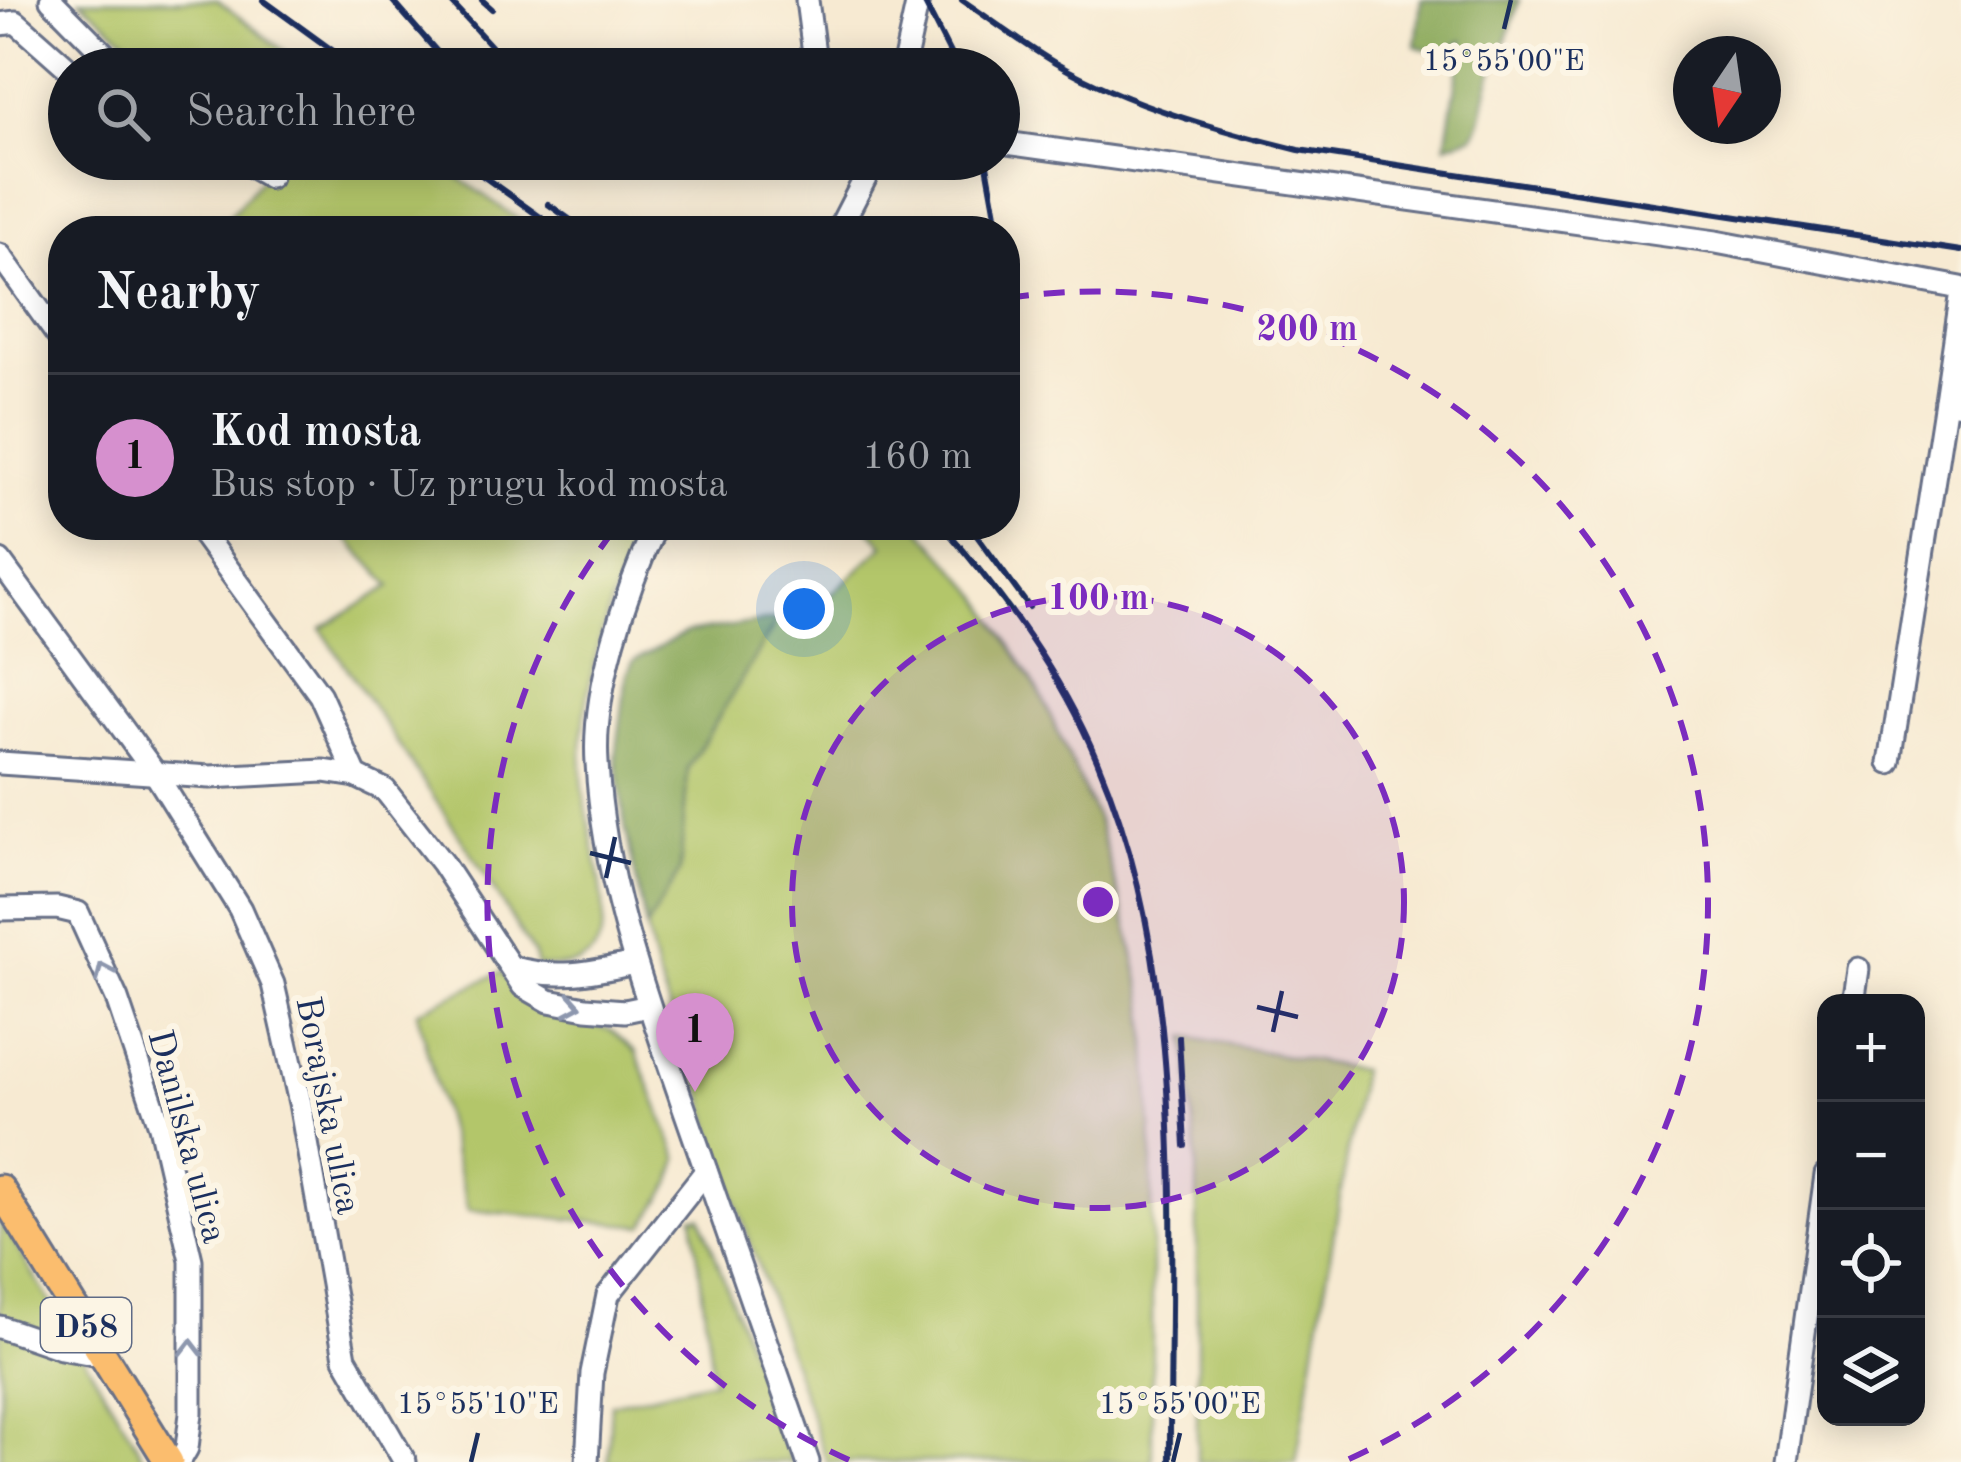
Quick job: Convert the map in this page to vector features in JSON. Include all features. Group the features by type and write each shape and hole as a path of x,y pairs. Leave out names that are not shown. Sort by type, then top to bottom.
{"main road":[{"name":"D58","path":"0,1189 170,1462"}],"street":[{"path":"51,0 98,48"},
{"path":"807,0 813,48"},
{"path":"908,48 918,0"},
{"path":"0,24 16,22 48,50"},
{"path":"1020,145 1716,242 1961,288"},
{"path":"846,216 864,180"},
{"path":"0,255 48,322"},
{"path":"1890,763 1953,402 1961,298"},
{"path":"207,540 320,695 356,776"},
{"path":"651,540 616,636 602,700 596,760 607,844 634,963 808,1462"},
{"name":"Borajska ulica","path":"0,561 155,773 240,909 273,984 300,1103 345,1358 405,1462"},
{"path":"0,763 210,776 324,771 356,776 385,790 442,863 523,986 549,1001 625,1011 649,1006"},
{"name":"Danilska ulica","path":"0,909 57,908 79,913 117,999 160,1126 190,1260 191,1413 187,1448 179,1462"},
{"path":"511,967 537,975 566,975 634,963"},
{"path":"1854,994 1858,969"},
{"path":"587,1462 592,1373 608,1295 706,1171"},
{"path":"1786,1462 1821,1210"},
{"path":"0,1327 61,1348 104,1356"}],"green space":[{"path":"80,0 217,0 280,48 136,48"},
{"path":"1421,0 1519,0 1474,136 1446,145 1463,41 1436,53 1416,46"},
{"path":"260,180 462,180 514,216 230,216"},
{"path":"348,540 634,540 607,617 585,711 582,776 604,918 598,944 586,959 537,966 471,853 321,629 391,586"},
{"path":"880,540 930,540 981,597 1041,695 1098,822 1145,1003 1152,1147 1152,1462 827,1462 717,1147 691,1047 683,1046 657,974 646,928 679,871 688,768 778,619 831,595 884,545"},
{"path":"778,619 688,768 680,871 646,928 616,756 627,674 633,661 686,633"},
{"path":"501,972 545,1013 611,1030 636,1052 679,1159 671,1184 644,1226 468,1210 417,1012"},
{"path":"1186,1037 1361,1070 1296,1462 1197,1462 1197,1162"},
{"path":"693,1217 701,1217 791,1462 608,1462 611,1404 713,1380"},
{"path":"0,1220 132,1436 145,1462 1,1462"}],"railway":[{"path":"263,0 329,48"},
{"path":"392,0 434,48"},
{"path":"449,0 493,48"},
{"path":"482,0 492,9"},
{"path":"923,0 947,48"},
{"path":"962,0 1055,63 1113,92 1205,125 1299,150 1961,251"},
{"path":"488,180 539,216"},
{"path":"990,180 996,216"},
{"path":"548,204 565,216"},
{"path":"954,540 1009,608 1082,728 1127,843 1148,929 1168,1106 1170,1462"},
{"path":"980,540 1029,607"},
{"path":"1179,1038 1185,1146"}],"place":[{"name":"Kod mosta","path":"695,1092"}]}
